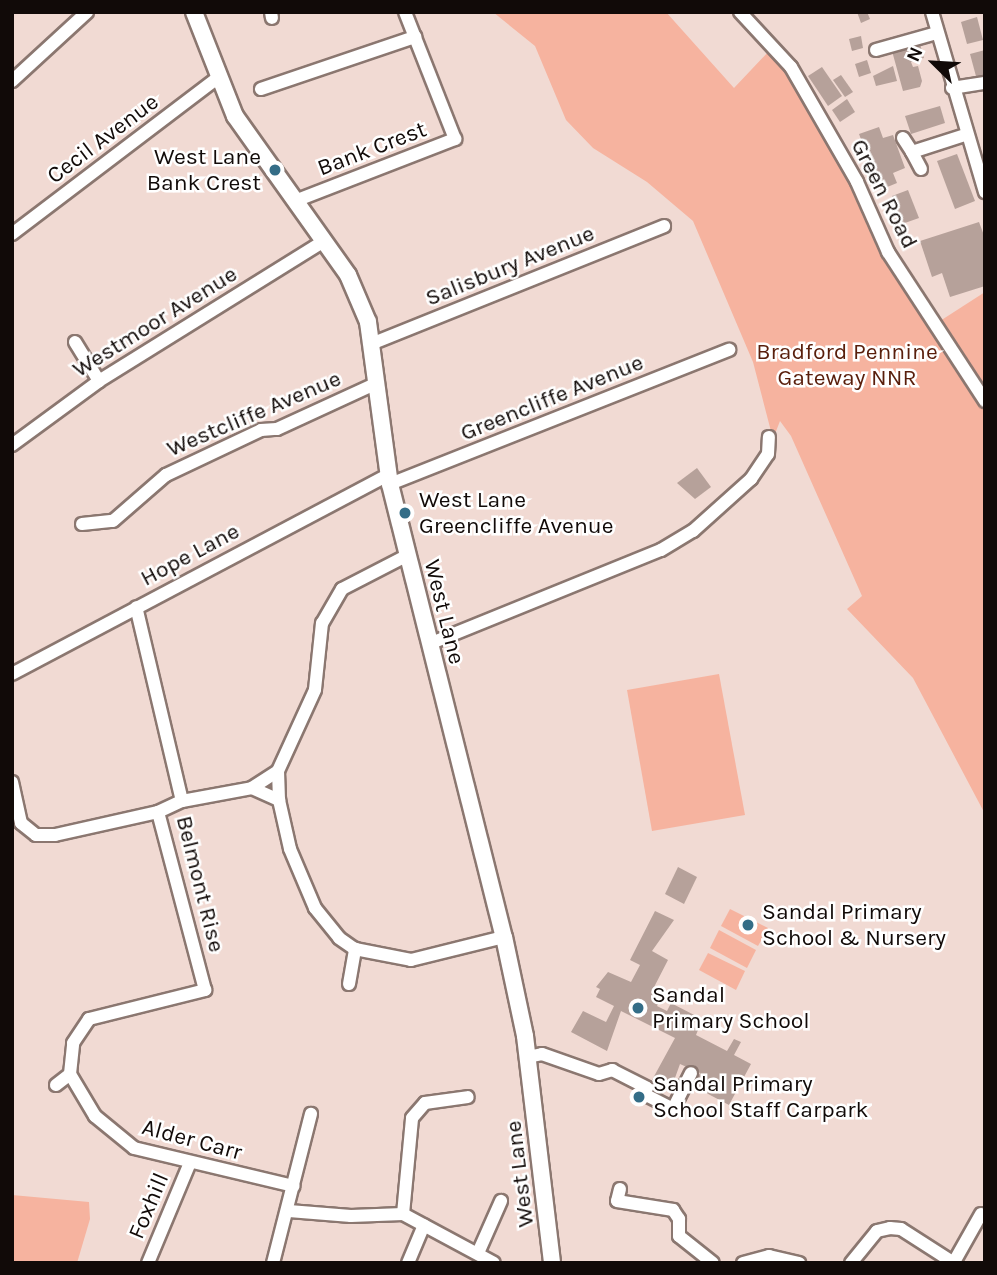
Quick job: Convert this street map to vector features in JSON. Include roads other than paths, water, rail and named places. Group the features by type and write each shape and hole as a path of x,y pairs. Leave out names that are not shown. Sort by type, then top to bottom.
{"street":[{"path":"12,81 88,12"},
{"name":"West Lane","path":"194,12 219,77 254,149 348,275 368,322 390,479 406,556 504,937 528,1057 552,1263"},
{"name":"Bank Crest","path":"295,201 455,139 405,12"},
{"name":"Green Road","path":"740,12 791,67 857,182 888,252 985,401"},
{"path":"932,12 965,135 985,192"},
{"path":"876,50 937,33"},
{"path":"261,89 415,37"},
{"name":"Cecil Avenue","path":"12,234 219,77"},
{"path":"952,88 985,82"},
{"path":"912,152 965,135"},
{"path":"903,138 921,169"},
{"name":"Salisbury Avenue","path":"371,344 664,226"},
{"name":"Westmoor Avenue","path":"12,444 99,381 324,241"},
{"path":"75,342 99,381"},
{"name":"Greencliffe Avenue","path":"390,479 729,350"},
{"name":"Westcliffe Avenue","path":"82,524 113,521 166,475 261,430 277,429 375,384"},
{"path":"429,644 660,550 693,531 751,479 768,454 769,437"},
{"name":"Hope Lane","path":"12,674 136,607 390,479"},
{"path":"406,556 351,582 331,603 322,623 319,672 311,703 278,771 279,800 306,893 327,926 355,949 411,960 504,937"},
{"name":"Belmont Rise","path":"71,1074 73,1043 89,1019 205,990 158,812 182,801 136,607"},
{"path":"182,801 252,788 278,771"},
{"path":"12,782 20,823 36,835 55,835 158,812"},
{"path":"252,788 279,800"},
{"path":"349,984 355,949"},
{"path":"528,1057 542,1054 599,1073 612,1070 647,1088 645,1094 673,1109 691,1073"},
{"path":"56,1085 71,1074"},
{"name":"Alder Carr","path":"71,1074 94,1116 124,1143 189,1165 294,1186"},
{"path":"403,1214 412,1118 425,1103 468,1097"},
{"path":"274,1263 311,1114"},
{"name":"Foxhill","path":"148,1263 189,1165"},
{"path":"620,1189 617,1201 673,1210 679,1219 678,1236 713,1263"},
{"path":"478,1253 500,1201"},
{"path":"289,1211 351,1216 403,1214 494,1263"},
{"path":"851,1263 877,1231 890,1228 901,1229 954,1262 981,1214"},
{"path":"408,1263 424,1225"},
{"path":"743,1263 769,1256 799,1263"}],"place":[{"name":"West Lane Bank Crest","path":"275,170"},
{"name":"West Lane Greencliffe Avenue","path":"405,513"},
{"name":"Sandal Primary School & Nursery","path":"748,925"},
{"name":"Sandal Primary School","path":"638,1008"},
{"name":"Sandal Primary School Staff Carpark","path":"639,1097"}],"park label":[{"name":"Bradford Pennine Gateway NNR","path":"847,365"}]}
